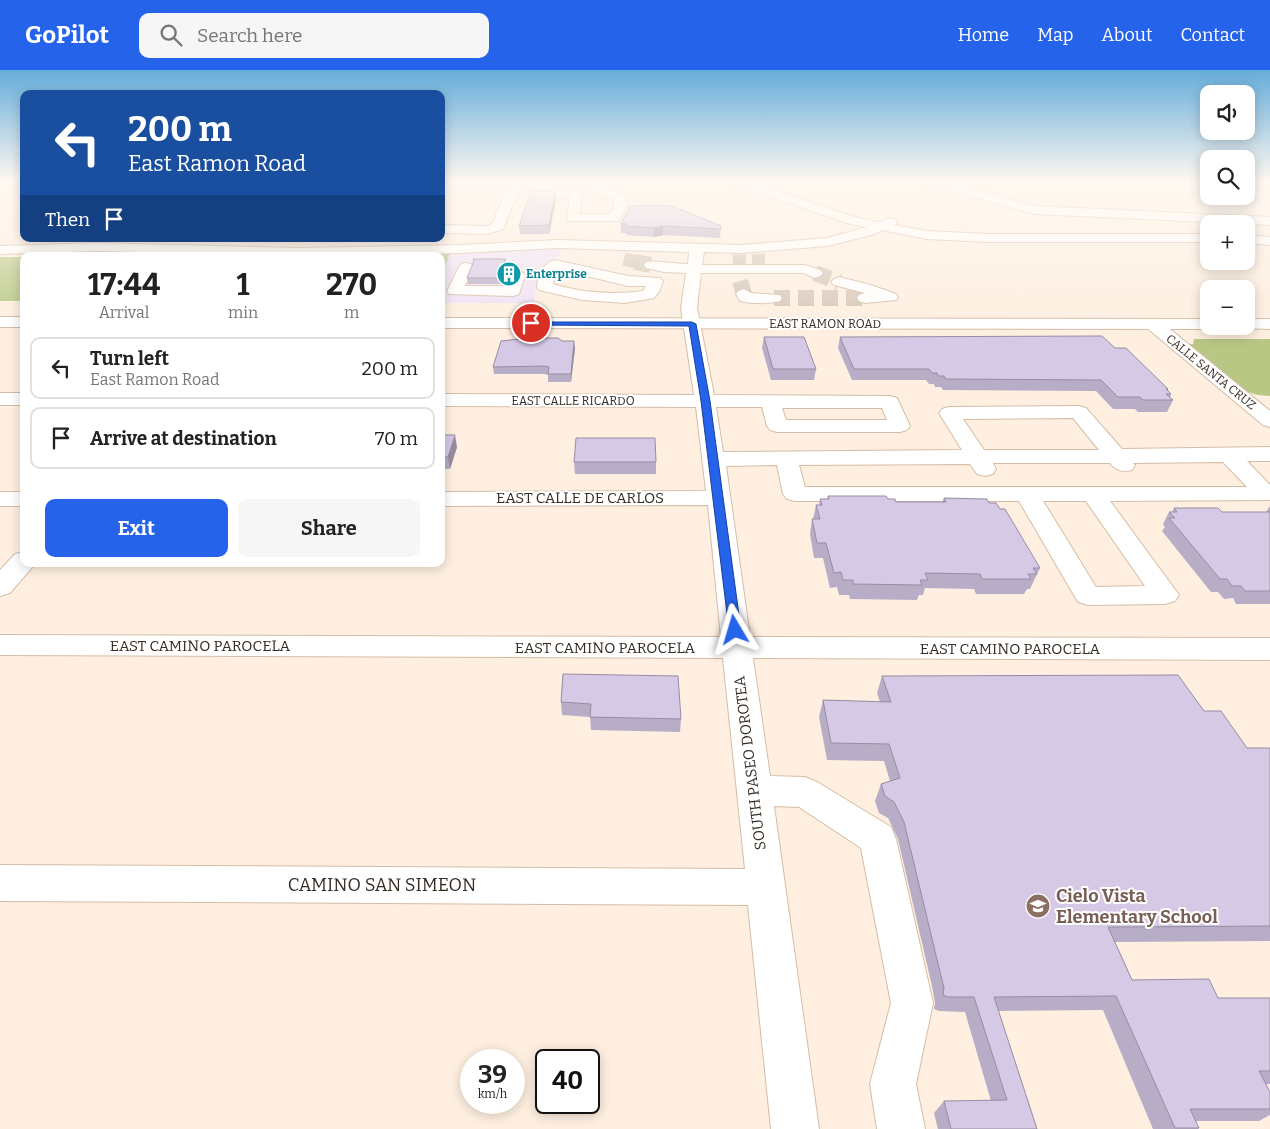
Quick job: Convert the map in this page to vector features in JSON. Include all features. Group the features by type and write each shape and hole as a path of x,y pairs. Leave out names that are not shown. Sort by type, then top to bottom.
{"street":[{"path":"594,244 595,230"},
{"path":"772,256 850,237 867,230"},
{"path":"920,230 956,237 1200,238"},
{"path":"1102,230 1112,238 1200,232"},
{"path":"1255,233 1270,234"},
{"path":"1255,240 1270,241"},
{"path":"251,251 261,242"},
{"path":"328,251 336,242"},
{"path":"470,259 542,244 618,257"},
{"path":"445,258 470,259 524,254 542,251 542,244"},
{"path":"594,244 697,249 772,256 810,271 739,276 658,266 655,281 648,295 622,298 587,298 545,287 548,270 574,249 594,244"},
{"path":"0,250 98,247 266,252"},
{"name":"SOUTH PASEO DOROTEA","path":"697,249 689,308 706,401 719,498 795,1129"},
{"path":"317,252 346,252"},
{"path":"470,259 456,291 513,291 524,254"},
{"path":"555,264 628,281 655,281"},
{"path":"739,276 746,298 774,298"},
{"path":"839,282 865,288 890,297 865,298"},
{"path":"0,322 20,322"},
{"name":"EAST RAMON ROAD","path":"445,323 1200,324"},
{"name":"CALLE SANTA CRUZ","path":"1153,324 1270,421"},
{"path":"1255,324 1270,324"},
{"path":"0,399 20,399"},
{"name":"EAST CALLE RICARDO","path":"445,400 890,402 900,426 777,426 771,402"},
{"path":"1249,403 1270,403"},
{"path":"1000,494 949,413 1079,412 1148,494"},
{"path":"713,459 786,458 972,448 1102,438"},
{"path":"972,448 1117,456 1270,454"},
{"path":"786,458 795,494 1266,494 1229,455"},
{"path":"1027,494 1088,596 1165,595 1093,494"},
{"name":"EAST CALLE DE CARLOS","path":"445,498 719,498"},
{"path":"0,499 20,499"},
{"path":"0,587 20,564"},
{"name":"EAST CAMINO PAROCELA","path":"0,645 1270,649"},
{"path":"754,790 805,792 878,839 912,1003 893,1084 901,1129"},
{"name":"CAMINO SAN SIMEON","path":"0,883 765,887"}],"shaded area":[{"path":"561,248 560,255 538,269 534,303 445,303 445,266 450,254"}],"green space":[{"path":"445,254 450,254 445,266"},
{"path":"0,257 20,257 20,301 0,301"},
{"path":"1194,339 1270,339 1270,396 1244,391 1189,344 1193,344"}],"building":[{"path":"473,259 505,259 499,278 467,278 474,261"},
{"path":"1102,336 1115,348 1126,348 1168,389 1166,389 1171,394 1166,394 1173,400 1143,400 1140,397 1118,397 1101,380 946,379 944,376 938,376 937,373 932,373 929,369 854,369 840,337"},
{"path":"764,337 804,337 816,369 773,369"},
{"path":"529,338 558,338 562,341 574,341 571,374 548,374 549,367 544,366 493,367 501,341"},
{"path":"445,435 455,435 448,457 445,457"},
{"path":"576,438 655,438 656,462 574,462"},
{"path":"828,496 886,496 888,499 895,499 896,502 946,502 944,498 987,499 989,503 996,503 1000,509 1005,509 1040,568 1033,568 1037,574 1028,574 1031,579 982,579 980,574 925,573 928,580 920,580 922,585 853,584 853,580 843,580 841,572 834,573 826,543 817,543 812,519 820,519 816,505 822,505 820,499 829,499"},
{"path":"1174,508 1218,508 1222,512 1270,512 1270,591 1245,591 1241,586 1232,586 1227,579 1220,579 1169,518 1175,518 1169,512 1177,512"},
{"path":"563,674 678,676 681,719 590,717 591,704 561,702"},
{"path":"1178,675 1204,711 1221,711 1247,748 1270,748 1270,926 1108,927 1132,980 1209,979 1218,998 1270,998 1270,1071 1259,1071 1270,1092 1270,1109 1190,1109 1199,1128 1175,1128 1116,996 994,997 1037,1129 951,1129 944,1101 1007,1100 974,997 948,997 943,995 944,988 904,822 894,802 885,796 881,784 900,778 889,744 831,743 823,700 891,702 882,676"}],"tunnel":[{"path":"624,259 641,263"},
{"path":"733,261 770,260"},
{"path":"635,262 651,265"},
{"path":"815,273 839,282"},
{"path":"740,281 744,294"},
{"path":"774,298 865,298"}],"place":[{"name":"Enterprise","path":"509,274"},
{"name":"Cielo Vista Elementary School","path":"1038,906"}],"route":[{"path":"531,323 692,324 706,401 735,630"}]}
